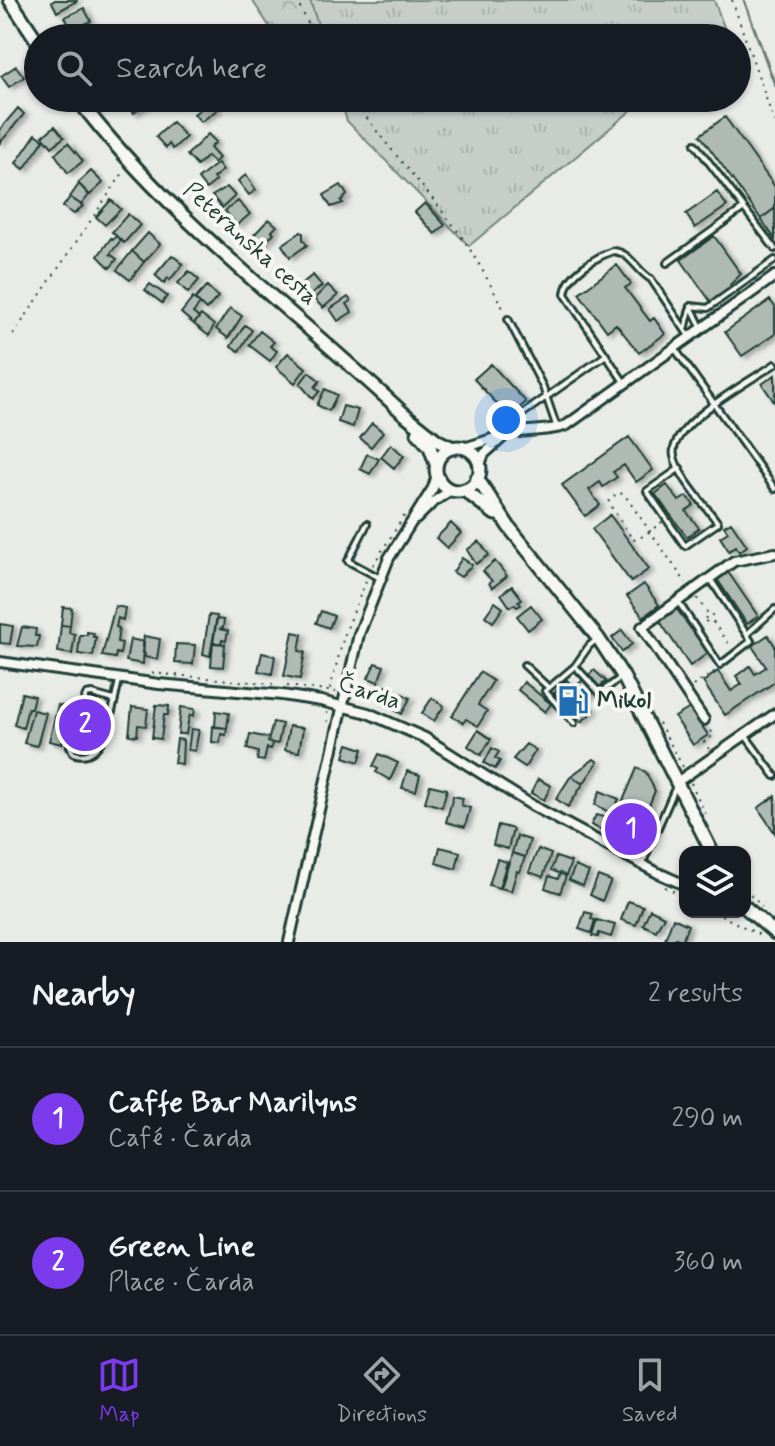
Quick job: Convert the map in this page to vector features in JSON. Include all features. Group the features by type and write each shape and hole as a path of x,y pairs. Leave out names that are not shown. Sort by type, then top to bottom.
{"main road":[{"path":"10,0 26,24"},
{"name":"Peteranska cesta","path":"88,112 130,163 174,206 403,413 438,441 458,448"},
{"name":"Peteranska cesta","path":"403,413 430,447 436,470"},
{"path":"509,527 478,472 474,455 458,448 443,453 436,470 440,482 451,490 464,490 509,527 598,638 623,676 709,846"},
{"path":"464,490 478,472"},
{"path":"751,912 775,933"}],"street":[{"path":"458,448 505,434 557,428 579,418 675,349 687,334 702,329 775,276"},
{"path":"478,472 484,454 505,434"},
{"path":"289,942 332,725 342,706 359,634 380,578 433,488 436,470"},
{"path":"409,525 451,490"},
{"path":"704,720 642,627 740,558 775,553"},
{"name":"Čarda","path":"0,662 119,680 282,695 342,706 401,726 533,806 679,882"},
{"path":"677,784 775,714"}],"lane":[{"path":"695,144 775,249"},
{"path":"667,263 744,208"},
{"path":"626,384 567,299 565,290 572,278 609,252 627,255 641,274 651,279 687,334"},
{"path":"691,306 708,308 775,260"},
{"path":"691,306 702,329"},
{"path":"687,334 691,306"},
{"path":"508,319 547,396 557,428"},
{"path":"675,349 775,489"},
{"path":"518,417 606,355"},
{"path":"680,468 647,491 685,546 718,523 680,468 674,450 678,437 715,403 775,364"},
{"path":"367,524 348,561 380,578"},
{"path":"677,601 720,665 751,641 709,578"},
{"path":"747,634 775,609"},
{"path":"574,723 545,691 575,666 598,638"},
{"path":"524,665 549,688"},
{"path":"575,666 600,693 623,676"},
{"path":"114,700 86,695 70,749 75,755 92,753 101,746 114,700 119,680"},
{"path":"745,735 775,776"},
{"path":"642,865 677,784"},
{"path":"669,802 686,801"}],"path":[{"path":"296,0 309,24"},
{"path":"732,0 740,24"},
{"path":"751,55 775,124"},
{"path":"363,112 474,254 508,319"},
{"path":"13,335 130,163"},
{"path":"666,519 649,531 636,540 630,537 608,506 609,500 617,493 624,494 649,531 691,591 709,615 714,616"},
{"path":"727,605 714,616 713,622 735,654"},
{"path":"709,615 706,621 713,622"},
{"path":"685,692 720,665"},
{"path":"144,672 274,685"},
{"path":"286,686 330,691"},
{"path":"704,720 714,735 704,742 714,757"},
{"path":"751,895 768,913"},
{"path":"726,918 762,936"}],"green space":[{"path":"252,0 310,0 318,24 268,24"},
{"path":"310,0 714,0 723,24 318,24"},
{"path":"344,112 629,112 469,246 347,121"}],"building":[{"path":"77,1 57,12 52,2"},
{"path":"84,8 91,21 68,24 65,17"},
{"path":"16,66 24,77 9,87 1,76"},
{"path":"18,108 24,114 0,143 0,129"},
{"path":"197,112 214,112 201,122 194,114"},
{"path":"725,117 775,187 775,208 761,219 700,135"},
{"path":"172,122 186,137 173,149 169,144 166,148 156,137"},
{"path":"55,126 64,137 52,147 43,136"},
{"path":"36,134 44,140 24,169 16,163"},
{"path":"208,134 216,142 210,148 219,158 214,163 207,156 197,166 187,155"},
{"path":"68,143 83,161 68,173 55,154"},
{"path":"218,163 223,170 206,189 198,179"},
{"path":"91,171 103,183 90,195 78,183"},
{"path":"246,175 256,190 249,195 238,181"},
{"path":"79,184 89,195 81,205 70,197"},
{"path":"341,185 347,195 341,201 343,203 331,207 324,195"},
{"path":"227,187 235,196 222,208 212,196"},
{"path":"717,192 727,206 695,228 686,214"},
{"path":"70,197 83,206 74,214 63,207"},
{"path":"111,200 121,209 105,225 96,217"},
{"path":"238,201 250,214 237,225 225,211"},
{"path":"425,203 445,225 435,234 415,212"},
{"path":"775,208 775,239 761,219"},
{"path":"128,214 140,225 124,243 112,232"},
{"path":"269,219 277,226 261,247 251,238"},
{"path":"301,232 307,245 290,257 282,245"},
{"path":"148,233 160,244 144,262 132,251"},
{"path":"116,236 121,240 110,254 117,259 110,268 98,256"},
{"path":"714,236 741,274 730,285 732,288 711,302 681,260"},
{"path":"132,251 144,262 130,280 117,270"},
{"path":"172,255 183,264 164,283 155,275"},
{"path":"617,265 631,284 625,288 650,321 654,318 665,334 639,353 616,324 607,331 579,293"},
{"path":"189,271 199,280 188,293 178,283"},
{"path":"313,275 322,286 309,296 300,285"},
{"path":"150,284 167,296 162,303 145,290"},
{"path":"328,285 338,295 323,308 314,299"},
{"path":"207,286 218,297 206,310 195,299"},
{"path":"348,297 351,301 347,304 352,312 338,321 330,309"},
{"path":"193,298 200,304 193,313 199,318 194,324 181,313"},
{"path":"770,300 775,307 775,334 742,356 725,332"},
{"path":"230,308 242,316 228,338 216,329"},
{"path":"201,315 214,325 209,336 194,324"},
{"path":"245,325 252,330 239,351 231,346"},
{"path":"260,331 274,342 270,346 277,351 270,361 249,345"},
{"path":"288,353 306,368 295,383 276,367"},
{"path":"491,364 526,402 509,417 474,379"},
{"path":"309,372 320,381 315,387 320,391 313,399 300,384"},
{"path":"775,375 775,403 762,384"},
{"path":"325,389 337,395 329,411 317,405"},
{"path":"343,406 358,410 353,427 338,422"},
{"path":"372,423 383,432 371,447 360,438"},
{"path":"629,437 653,470 636,482 624,465 613,472 617,477 603,487 600,482 589,490 600,505 585,516 562,485"},
{"path":"391,444 404,456 394,468 381,457"},
{"path":"367,454 379,459 370,474 360,469"},
{"path":"667,485 679,501 687,496 694,505 686,511 699,528 687,537 655,494"},
{"path":"610,515 649,569 631,582 592,529"},
{"path":"731,522 747,546 739,552 736,546 729,551 720,537 728,532 724,526"},
{"path":"451,523 461,533 447,548 436,538"},
{"path":"479,541 489,555 476,564 467,550"},
{"path":"462,558 472,565 461,577 453,572"},
{"path":"495,561 507,576 492,588 489,583 492,581 483,571"},
{"path":"728,572 758,616 747,624 717,579"},
{"path":"644,584 659,605 643,617 627,596"},
{"path":"512,586 522,599 517,607 514,604 510,607 501,594"},
{"path":"495,602 503,608 493,622 485,616"},
{"path":"531,605 542,619 528,630 517,616"},
{"path":"115,606 125,608 123,620 118,618 116,627 119,628 117,642 122,643 120,654 116,653 115,658 102,656"},
{"path":"63,607 72,608 70,626 61,625"},
{"path":"676,608 708,653 690,666 659,620"},
{"path":"321,611 334,616 329,628 316,623"},
{"path":"209,615 217,616 210,656 203,654"},
{"path":"217,619 224,620 223,628 219,629 228,631 226,641 213,643"},
{"path":"0,624 13,626 10,644 0,643"},
{"path":"61,625 70,626 69,633 75,634 72,654 58,652"},
{"path":"22,627 36,629 35,636 39,636 37,647 17,646"},
{"path":"622,630 632,644 622,652 612,638"},
{"path":"87,632 94,633 93,637 96,637 93,656 78,654 80,635 87,635"},
{"path":"293,632 302,634 299,651 305,652 300,679 284,676"},
{"path":"768,635 775,646 775,682 725,715 703,682 718,671 731,691 742,684 736,676 750,666 755,674 766,667 752,646"},
{"path":"144,636 160,639 157,659 144,657"},
{"path":"130,639 144,642 143,664 126,661"},
{"path":"213,643 225,644 223,667 211,666"},
{"path":"176,644 195,645 193,664 175,663"},
{"path":"262,653 275,656 272,674 258,671"},
{"path":"375,663 384,666 378,682 368,678"},
{"path":"594,670 606,681 586,699 575,687"},
{"path":"480,672 493,681 478,705 487,711 478,726 466,719 463,723 452,716"},
{"name":"Mikol","path":"567,680 594,711 581,722 554,693"},
{"path":"524,682 551,704 545,712 518,690"},
{"path":"386,686 398,692 390,707 378,701"},
{"path":"398,692 410,698 402,714 390,707"},
{"path":"22,693 34,696 23,728 14,725"},
{"path":"86,698 97,701 83,752 72,749"},
{"path":"432,698 444,706 434,721 422,713"},
{"path":"58,705 71,708 62,744 49,741"},
{"path":"156,705 169,706 168,715 164,715 161,739 152,738"},
{"path":"132,707 148,709 146,726 138,725 137,736 129,735"},
{"path":"181,707 195,709 194,716 190,715 186,734 178,734"},
{"path":"690,708 708,735 693,745 675,717"},
{"path":"33,710 46,713 37,746 24,743"},
{"path":"216,711 229,713 227,728 215,727"},
{"path":"273,722 282,724 278,744 268,742"},
{"path":"213,726 227,728 226,735 221,734 220,743 212,742"},
{"path":"289,726 303,728 299,752 285,750"},
{"path":"191,729 199,730 195,751 188,750"},
{"path":"478,730 491,739 481,755 468,746"},
{"path":"250,734 269,738 268,742 272,743 271,749 267,748 264,761 257,760 258,752 247,749"},
{"path":"177,739 183,740 182,764 174,763"},
{"path":"348,744 363,749 359,762 344,757"},
{"path":"526,744 536,750 525,767 513,759"},
{"path":"492,748 499,752 495,758 500,761 495,769 484,763"},
{"path":"379,754 398,763 390,780 376,772 378,769 373,766"},
{"path":"594,759 598,762 583,784 571,776"},
{"path":"637,768 646,772 655,791 635,840 615,831 623,811 619,810"},
{"path":"407,771 420,775 416,791 402,788"},
{"path":"571,776 583,784 568,807 556,799"},
{"path":"538,779 551,786 544,800 531,793"},
{"path":"430,785 447,789 442,807 425,802"},
{"path":"600,791 619,799 612,814 595,804"},
{"path":"453,796 463,798 461,805 470,808 465,827 446,822"},
{"path":"775,796 775,833 758,808"},
{"path":"596,815 612,819 606,832 591,825"},
{"path":"498,825 513,829 508,849 493,845"},
{"path":"517,836 530,840 525,857 512,853"},
{"path":"440,847 460,852 456,869 436,863"},
{"path":"538,849 551,854 543,877 529,872"},
{"path":"512,853 525,857 511,891 501,888"},
{"path":"556,857 571,862 566,876 551,870"},
{"path":"497,859 507,862 499,888 489,885"},
{"path":"575,866 589,872 583,886 569,880"},
{"path":"560,873 566,876 560,893 545,888 549,876 558,879"},
{"path":"598,876 611,881 602,901 590,895"},
{"path":"628,901 643,906 636,925 621,920"},
{"path":"650,909 664,916 656,931 643,925"},
{"path":"585,912 593,914 591,919 595,920 591,933 579,929"},
{"path":"673,918 688,925 682,941 676,938 674,942 664,942"},
{"path":"597,920 615,925 611,937 599,933 598,937 592,936"}],"waterway":[{"path":"744,0 775,85"}],"place":[{"name":"Mikol","path":"573,701"},
{"name":"Green Line","path":"85,725"},
{"name":"Caffe Bar Marilyns","path":"631,829"}]}
